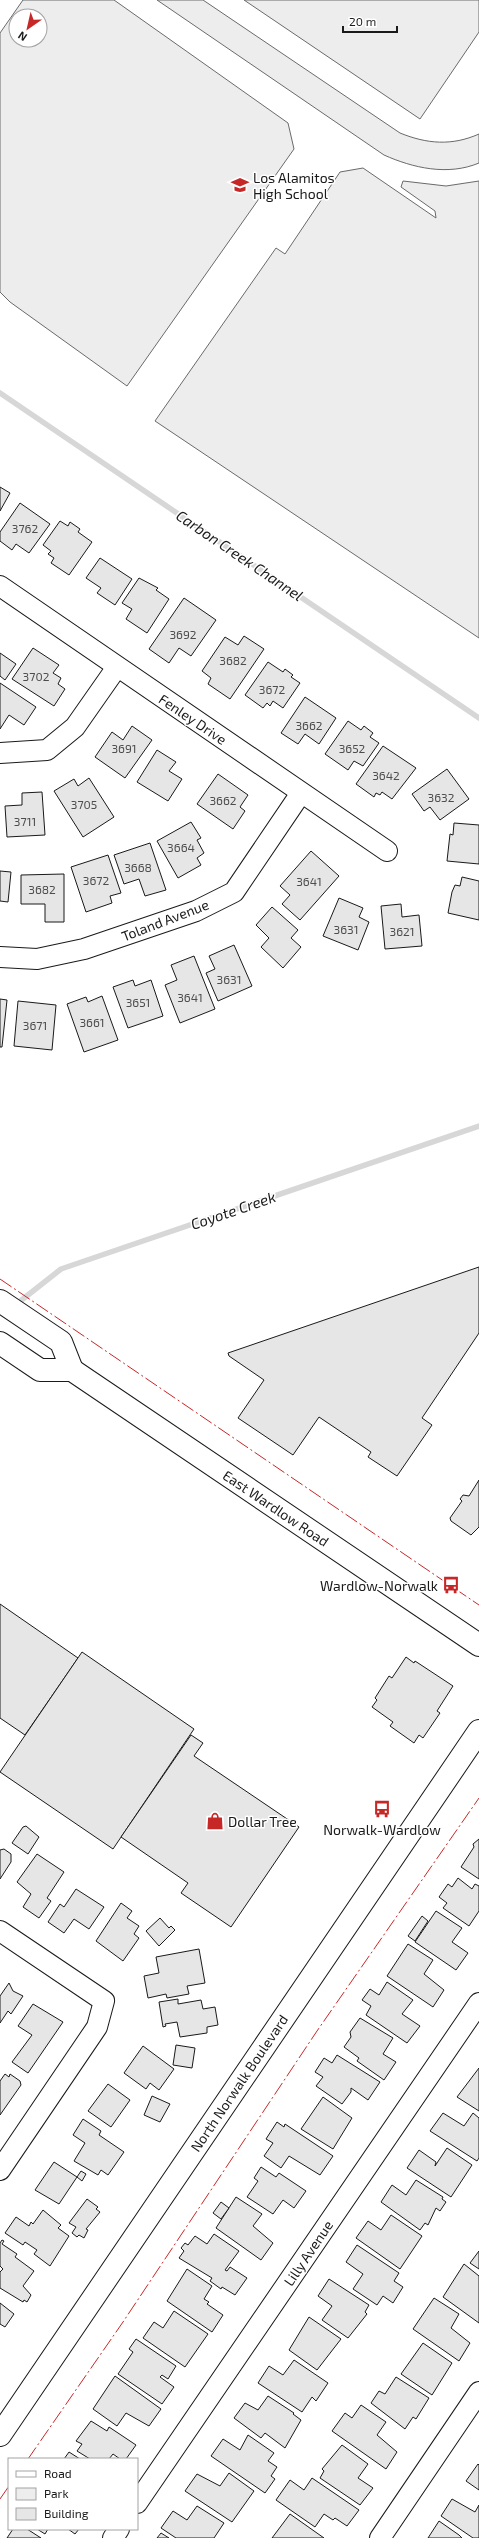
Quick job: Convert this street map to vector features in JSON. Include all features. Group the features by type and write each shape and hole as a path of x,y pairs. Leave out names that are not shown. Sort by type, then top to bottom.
{"main road":[{"path":"0,1301 61,1342 72,1370 40,1370 0,1343"},
{"name":"East Wardlow Road","path":"72,1370 479,1645"},
{"name":"North Norwalk Boulevard","path":"0,2435 479,1731"}],"street":[{"name":"Fenley Drive","path":"0,586 386,851"},
{"path":"0,754 47,750 75,727 117,666"},
{"name":"Toland Avenue","path":"0,957 37,959 84,949 196,911 234,892 301,793"},
{"path":"0,1932 104,2001 97,2027 0,2170"},
{"name":"Lilly Avenue","path":"138,2502 479,2003"},
{"path":"380,2538 479,2392"},
{"path":"113,2538 119,2530"}],"green space":[{"path":"23,0 114,0 288,123 294,149 127,386 10,302 0,292 0,33 8,22 8,48 48,48 48,8 17,8"},
{"path":"157,0 203,0 400,133 410,137 440,142 449,142 469,138 479,134 479,163 455,169 431,169 407,164 384,155"},
{"path":"244,0 479,0 479,32 420,119"},
{"path":"363,168 436,218 435,211 401,187 403,181 446,186 479,181 479,638 155,421 276,248 285,254 340,172"}],"building":[{"path":"0,487 10,493 0,511"},
{"path":"20,503 50,524 29,553 16,544 12,550 0,541 0,532"},
{"path":"60,521 68,526 70,522 80,529 78,532 92,542 69,575 51,563 54,558 48,554 51,551 43,545"},
{"path":"100,558 132,579 115,605 97,593 101,588 86,578"},
{"path":"139,578 158,588 156,590 169,599 147,633 126,619 132,609 122,603"},
{"path":"184,598 216,620 191,656 179,648 169,663 149,649"},
{"path":"244,636 264,649 230,699 208,684 211,678 202,671 225,637 238,645"},
{"path":"33,648 59,665 53,673 61,678 58,684 65,689 54,706 12,679"},
{"path":"0,653 16,664 5,680 0,676"},
{"path":"268,662 283,672 285,669 293,675 291,677 300,683 283,708 273,701 270,706 267,703 263,708 245,695"},
{"path":"0,683 36,707 24,725 9,715 0,729"},
{"path":"305,697 336,718 319,744 305,734 298,744 281,733"},
{"path":"348,721 361,730 364,726 373,733 370,737 379,743 363,766 354,761 348,770 325,754"},
{"path":"132,726 152,740 125,778 95,757 112,732 123,740"},
{"path":"383,746 416,768 392,799 382,792 380,795 376,793 374,797 356,784"},
{"path":"157,750 176,762 169,771 182,779 168,801 137,782"},
{"path":"447,769 469,799 440,820 430,807 424,811 412,794"},
{"path":"218,774 248,795 240,807 245,811 233,829 197,804"},
{"path":"89,778 114,817 83,837 54,791 74,779 78,786"},
{"path":"42,792 45,835 7,837 5,806 22,805 22,793"},
{"path":"191,822 201,838 197,840 204,853 197,858 201,865 178,878 157,841"},
{"path":"454,823 479,825 479,864 447,861 450,834 453,835"},
{"path":"150,843 166,890 145,896 139,879 124,884 114,855"},
{"path":"311,851 339,876 300,920 282,904 290,895 280,886"},
{"path":"108,855 121,893 110,896 112,903 86,912 71,867"},
{"path":"0,871 11,872 8,902 0,901"},
{"path":"64,874 64,922 45,922 45,904 21,904 21,875"},
{"path":"462,877 479,881 479,920 448,913 452,892 455,885 460,886"},
{"path":"339,898 363,908 359,917 369,922 358,950 323,936"},
{"path":"401,904 402,917 419,915 422,946 385,949 381,906"},
{"path":"272,907 298,930 291,938 301,947 283,968 261,947 269,938 256,925"},
{"path":"234,945 252,986 218,1001 206,973 215,969 209,956"},
{"path":"194,956 215,1009 180,1023 165,985 177,980 171,965"},
{"path":"133,980 135,986 151,980 163,1016 128,1028 113,987"},
{"path":"102,996 118,1040 84,1052 67,1004 86,997 88,1002"},
{"path":"0,999 7,1000 2,1047 0,1047"},
{"path":"18,1001 56,1005 52,1050 14,1046"},
{"path":"479,1267 479,1333 422,1418 432,1425 397,1476 368,1457 371,1452 319,1417 293,1455 238,1418 264,1380 229,1356 228,1353"},
{"path":"479,1480 479,1527 471,1535 451,1521 450,1518 462,1501 460,1499 463,1495 469,1496"},
{"path":"0,1604 78,1658 25,1735 0,1718"},
{"path":"82,1652 194,1729 113,1849 0,1772"},
{"path":"406,1657 414,1663 415,1661 453,1686 437,1711 440,1713 423,1738 419,1735 414,1743 390,1726 393,1722 372,1707 377,1700 375,1698 389,1676 392,1678"},
{"path":"191,1735 203,1743 194,1756 299,1827 231,1927 181,1893 188,1883 121,1837"},
{"path":"26,1826 39,1837 28,1854 12,1843 23,1827"},
{"path":"479,1839 479,1879 461,1867 474,1847 473,1844"},
{"path":"4,1849 11,1854 11,1862 0,1879 0,1850"},
{"path":"37,1854 64,1872 47,1898 51,1901 39,1918 23,1907 31,1894 17,1882"},
{"path":"458,1878 472,1889 475,1884 479,1886 479,1911 469,1926 443,1908 447,1903 439,1897 448,1884 452,1887"},
{"path":"76,1889 104,1907 89,1929 74,1919 64,1933 48,1922 60,1904 64,1907"},
{"path":"121,1903 132,1911 127,1918 139,1926 134,1934 139,1938 123,1961 96,1941"},
{"path":"436,1911 462,1928 452,1942 468,1953 456,1970 415,1942"},
{"path":"422,1916 428,1921 415,1941 408,1936"},
{"path":"160,1918 169,1928 171,1926 175,1930 159,1946 146,1931"},
{"path":"408,1944 433,1960 424,1974 444,1990 433,2007 387,1976"},
{"path":"199,1949 205,1983 187,1986 189,1994 167,1998 166,1994 148,1998 144,1976 159,1973 156,1957"},
{"path":"387,1982 413,2000 402,2014 420,2026 407,2043 366,2015 371,2006 362,2000 370,1989 379,1995"},
{"path":"9,1983 13,1991 23,1996 11,2014 8,2011 0,2023 0,1996"},
{"path":"178,1999 178,2004 201,2000 203,2009 215,2007 218,2025 207,2027 207,2033 180,2037 177,2022 165,2024 166,2026 163,2027 159,2002"},
{"path":"33,2004 63,2022 28,2073 12,2062 32,2035 18,2026"},
{"path":"360,2018 393,2038 383,2054 396,2062 384,2080 357,2061 359,2058 344,2047 351,2037 350,2032"},
{"path":"176,2045 195,2048 192,2068 173,2065"},
{"path":"143,2046 174,2069 159,2090 150,2083 146,2089 124,2073"},
{"path":"337,2055 380,2082 368,2100 351,2088 351,2092 342,2104 316,2086 323,2077 315,2072 324,2058 332,2063"},
{"path":"479,2068 479,2111 457,2097"},
{"path":"5,2074 9,2077 10,2074 20,2081 21,2085 0,2115 0,2081"},
{"path":"108,2084 130,2100 111,2127 88,2111"},
{"path":"152,2096 170,2104 160,2122 144,2115"},
{"path":"323,2097 352,2118 333,2149 301,2129"},
{"path":"443,2113 464,2126 473,2113 479,2118 479,2158 477,2161 430,2131"},
{"path":"83,2119 101,2131 99,2135 124,2152 108,2175 101,2170 98,2175 74,2161 85,2143 73,2135"},
{"path":"277,2122 284,2127 285,2124 333,2156 320,2175 289,2156 281,2168 264,2156 273,2143 266,2139"},
{"path":"447,2148 472,2165 451,2197 407,2168 419,2150 436,2162 435,2166"},
{"path":"54,2162 77,2177 59,2204 35,2190"},
{"path":"261,2167 276,2177 279,2173 306,2191 294,2208 283,2200 273,2214 247,2197 258,2181 254,2178"},
{"path":"81,2171 86,2174 82,2181 77,2177"},
{"path":"416,2180 443,2197 442,2199 446,2202 440,2211 436,2208 428,2225 425,2223 420,2230 381,2202 392,2185 406,2195"},
{"path":"236,2197 262,2214 253,2226 273,2243 261,2260 216,2228"},
{"path":"87,2199 98,2207 96,2209 100,2212 86,2229 88,2230 84,2238 79,2235 77,2237 72,2233 76,2227 69,2223"},
{"path":"221,2202 229,2208 221,2219 213,2213"},
{"path":"43,2210 61,2225 58,2228 69,2236 50,2266 34,2254 37,2250 25,2242 23,2245 5,2233 16,2217 29,2226 31,2222 33,2224"},
{"path":"391,2215 422,2236 400,2269 356,2238 368,2221 381,2230"},
{"path":"214,2234 239,2251 225,2270 227,2271 230,2267 247,2278 235,2295 222,2287 221,2289 210,2281 212,2278 179,2258 184,2251 181,2248 185,2243 188,2245 195,2236 207,2244"},
{"path":"2,2240 4,2241 2,2244 17,2254 15,2257 34,2271 23,2286 31,2295 27,2302 24,2300 23,2302 0,2288 0,2272 3,2269 0,2266 0,2243"},
{"path":"357,2245 399,2273 394,2281 403,2287 393,2303 383,2296 377,2305 353,2289 363,2274 346,2262"},
{"path":"479,2251 479,2269 470,2263"},
{"path":"464,2264 479,2276 479,2323 443,2297"},
{"path":"187,2269 212,2286 204,2299 209,2302 207,2304 223,2315 212,2332 167,2301"},
{"path":"329,2279 369,2305 365,2312 367,2314 348,2338 322,2320 332,2306 318,2296"},
{"path":"434,2298 459,2314 451,2328 470,2343 459,2361 413,2329"},
{"path":"0,2303 14,2314 5,2327 0,2324"},
{"path":"174,2311 208,2334 185,2367 143,2338 154,2322 163,2328"},
{"path":"309,2317 341,2339 317,2370 289,2350"},
{"path":"136,2339 176,2366 168,2379 162,2375 160,2377 174,2387 162,2404 118,2374 133,2352 129,2349"},
{"path":"423,2343 452,2363 432,2395 401,2374"},
{"path":"294,2360 328,2383 316,2401 312,2397 302,2412 258,2383 269,2366 283,2375"},
{"path":"115,2376 161,2409 149,2426 126,2413 117,2426 93,2409"},
{"path":"396,2377 429,2398 416,2419 413,2417 405,2429 371,2403 379,2391 385,2394"},
{"path":"268,2396 294,2413 293,2414 301,2420 285,2448 265,2433 261,2438 234,2418 245,2403 258,2410"},
{"path":"361,2405 386,2422 377,2435 397,2452 386,2469 332,2431 345,2413 352,2418"},
{"path":"91,2421 107,2431 109,2427 136,2445 127,2458 119,2458 113,2454 110,2458 88,2458 77,2451 82,2444 76,2441"},
{"path":"248,2435 274,2453 268,2461 277,2467 271,2476 275,2479 265,2493 211,2456 223,2439 240,2450"},
{"path":"342,2445 368,2464 358,2478 373,2488 360,2505 320,2478 324,2471 322,2469"},
{"path":"69,2452 78,2458 65,2458"},
{"path":"478,2464 479,2465 479,2490 466,2481"},
{"path":"229,2473 254,2491 232,2522 185,2491 197,2474 220,2486"},
{"path":"312,2478 359,2510 347,2526 335,2518 333,2520 324,2514 315,2527 276,2500 290,2480 304,2490"},
{"path":"452,2499 475,2512 479,2505 479,2538 473,2538 441,2516"},
{"path":"197,2506 224,2523 214,2538 176,2538 161,2528 173,2511 187,2520"},
{"path":"290,2514 324,2538 272,2538"},
{"path":"439,2521 459,2535 462,2538 428,2538"},
{"path":"12,2530 29,2530 41,2538 7,2538"},
{"path":"39,2530 47,2530 45,2534"},
{"path":"69,2530 78,2530 75,2534"},
{"path":"161,2533 169,2538 157,2538"}],"waterway":[{"name":"Carbon Creek Channel","path":"0,393 479,718"},
{"name":"Coyote Creek","path":"14,1306 61,1269 479,1126"}],"power":[{"path":"0,1279 479,1605"},
{"path":"29,2458 123,2322 317,2031 479,1798"},
{"path":"0,2499 8,2487"}],"place":[{"name":"Los Alamitos High School","path":"240,185"},
{"name":"Wardlow-Norwalk","path":"451,1585"},
{"name":"Norwalk-Wardlow","path":"382,1809"},
{"name":"Dollar Tree","path":"215,1821"}]}
